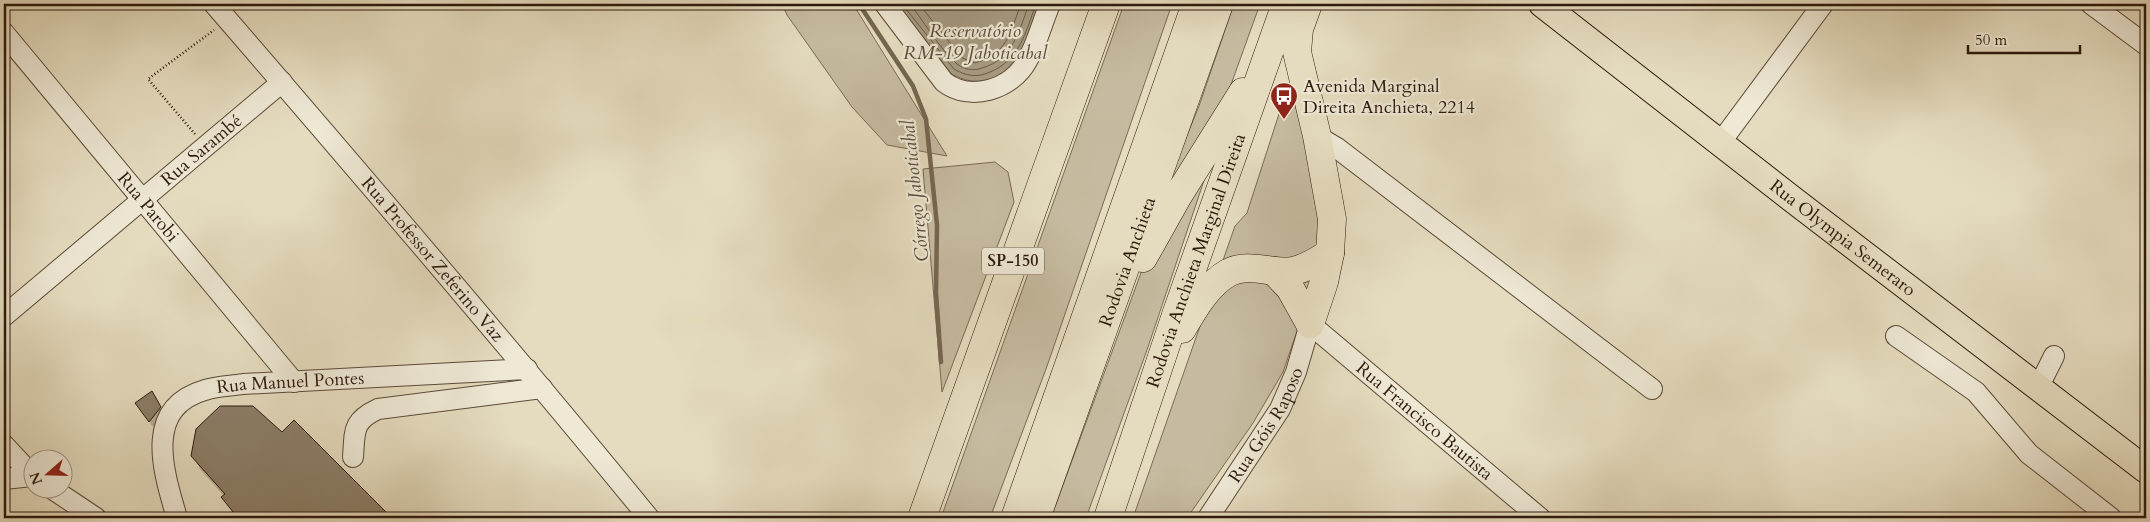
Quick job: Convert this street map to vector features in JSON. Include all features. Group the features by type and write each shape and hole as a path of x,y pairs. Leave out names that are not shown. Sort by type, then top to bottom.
{"highway":[{"name":"SP-150","path":"922,518 1106,4"},
{"name":"Rodovia Anchieta","path":"1015,518 1196,4"},
{"name":"Rodovia Anchieta","path":"1036,518 1219,4"},
{"name":"Rodovia Anchieta Marginal Direita","path":"1108,518 1177,312 1286,4"},
{"path":"1308,4 1299,29 1297,52 1332,218 1330,253 1324,282 1310,324"},
{"path":"1097,346 1158,229 1272,48"},
{"path":"1163,358 1213,284 1228,273 1242,268 1292,271 1303,268 1330,253"},
{"path":"1274,271 1290,288 1310,324"}],"main road":[{"name":"Rua Olympia Semeraro","path":"1542,4 2146,470"}],"street":[{"name":"Rua Professor Zeferino Vaz","path":"214,4 527,369 649,518"},
{"path":"885,4 944,82 955,89 969,92 989,90 1004,83 1020,70 1031,54 1050,4"},
{"path":"1720,143 1823,4"},
{"path":"2091,4 2146,45"},
{"name":"Rua Parobi","path":"4,33 294,382"},
{"name":"Rua Sarambé","path":"4,316 282,82"},
{"path":"1316,136 1337,148 1652,389"},
{"name":"Rua Góis Raposo","path":"1208,518 1280,409 1296,372 1310,324"},
{"name":"Rua Francisco Bautista","path":"1310,324 1540,518"},
{"path":"1896,336 1976,392 2029,454 2112,518"},
{"path":"2039,386 2054,356"},
{"name":"Rua Manuel Pontes","path":"178,518 167,484 162,450 162,430 174,410 187,399 205,390 244,384 527,369"},
{"path":"353,457 355,430 363,416 378,409 542,388"},
{"path":"4,445 22,465"},
{"path":"4,479 22,477"},
{"path":"69,500 96,518"}],"path":[{"path":"206,147 148,79 228,19"}],"shaded area":[{"path":"782,4 853,4 947,156 887,145 852,107 787,15"},
{"path":"1124,4 1172,4 1046,369 990,518 941,518"},
{"path":"1234,4 1260,4 1224,104 1150,227 1199,106"},
{"path":"1289,83 1304,136 1319,215 1315,279 1283,372 1253,423 1187,518 1133,518 1235,226 1247,213"},
{"path":"1215,148 1147,350 1086,518 1051,518 1142,270"},
{"path":"995,162 1008,172 1014,202 942,392 923,169"}],"water":[{"name":"Reservatório RM-19 Jaboticabal","path":"896,4 1041,4 1028,36 1011,64 1000,75 986,80 970,81 951,74"}],"building":[{"path":"152,391 161,407 149,422 135,403"},
{"path":"220,406 253,406 282,432 294,420 392,518 238,518 221,497 225,494 191,456 196,429"}],"waterway":[{"name":"Córrego Jaboticabal","path":"859,4 913,86 926,119 937,225 936,293 941,362"}],"place":[{"name":"Avenida Marginal Direita Anchieta, 2214","path":"1284,120"}]}
